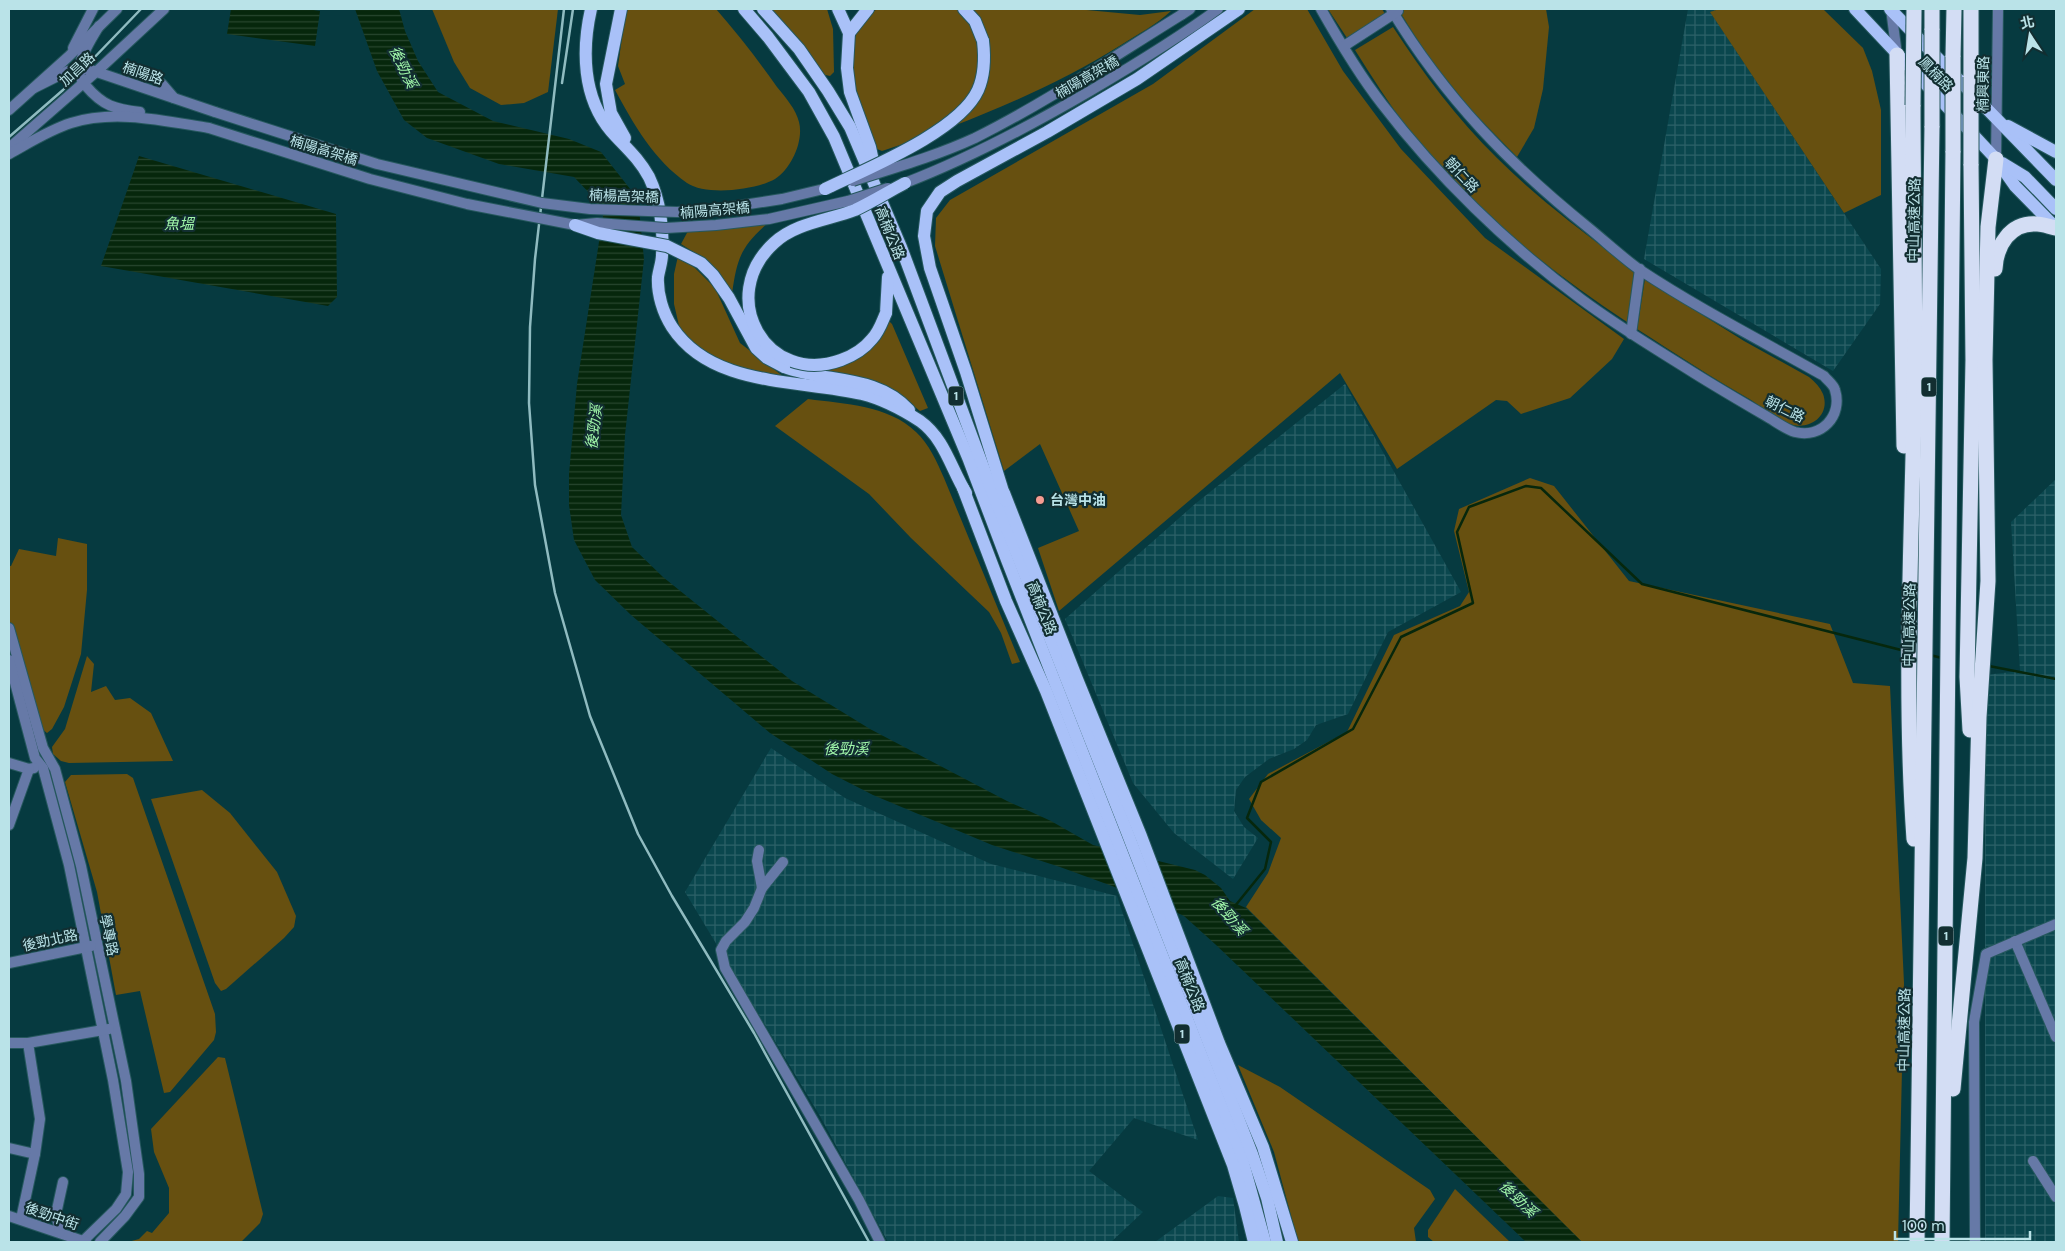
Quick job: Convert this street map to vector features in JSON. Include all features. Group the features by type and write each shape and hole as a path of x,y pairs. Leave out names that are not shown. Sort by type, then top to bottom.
{"highway":[{"path":"1914,9 1914,412 1910,572 1910,773 1922,945"},
{"name":"中山高速公路","path":"1917,1242 1932,9"},
{"name":"1","path":"1942,1242 1954,9"},
{"path":"1942,1208 1975,858 1971,9"},
{"path":"1898,55 1902,413 1910,572"},
{"path":"1975,663 1988,581 1985,360 1988,227 1996,159"},
{"path":"1985,360 1997,250 2001,242 2013,231 2029,224 2056,228"}],"main road":[{"path":"591,9 584,48 592,96 600,116 632,151"},
{"path":"621,9 606,79 606,89 613,118 653,186 660,218 662,256 658,279 663,309 671,327 686,345 702,357 730,370 763,378 862,394 892,406 920,422"},
{"name":"高楠公路","path":"744,9 768,37 809,92 834,137 978,482 1017,556 1141,836 1166,915 1267,1198 1277,1242"},
{"name":"高楠公路","path":"763,9 799,49 850,126 882,200 999,495 1017,556 1112,829 1242,1159 1265,1242"},
{"path":"838,9 849,33 847,68 850,92 870,147 882,200"},
{"path":"849,33 868,9"},
{"path":"825,189 905,149 945,126 958,116 977,92 983,78 983,41 975,22 964,9"},
{"path":"1017,556 1011,525 999,495 966,372 930,268 924,236 928,211 940,192 1137,79 1239,9"},
{"name":"鳳楠路","path":"1855,9 1996,159"},
{"name":"鳳楠路","path":"1890,9 2056,180"},
{"path":"1996,120 2056,152"},
{"path":"1996,159 2025,177 2056,209"},
{"path":"1996,159 2015,186 2056,228"},
{"path":"887,267 888,293 886,312 873,338 851,356 825,364 802,363 780,356 764,342 754,324 749,307 748,292 752,271 764,252 788,233 855,210 905,183"},
{"path":"575,225 598,233 667,246 701,263 713,274 729,298 756,348 767,358 784,367 802,373 863,383 878,388 899,400 946,451 963,488 985,524 1017,556"},
{"path":"978,482 992,565"},
{"name":"高楠公路","path":"963,488 992,565 1046,690 1232,1165 1254,1242"},
{"name":"高楠公路","path":"1017,556 1128,832 1166,915 1263,1147 1292,1242"}],"street":[{"path":"68,58 93,9"},
{"name":"加昌路","path":"9,110 68,58 117,9"},
{"name":"加昌路","path":"9,148 84,83 164,9"},
{"name":"楠楊高架橋","path":"215,112 377,164 542,203 590,209 677,212 711,210 782,199 825,189 908,164 974,138 1045,100 1190,9"},
{"name":"楠陽高架橋","path":"209,128 370,179 467,204 575,225 597,223 666,228 769,219 848,201 905,183 978,153 1029,126 1140,61 1218,9"},
{"name":"朝仁路","path":"1321,9 1381,104 1425,155 1471,205 1580,298 1631,334 1711,384 1794,432 1810,434 1823,429 1832,418 1837,405 1835,389 1824,376 1640,269 1574,216 1507,157 1464,111 1428,66 1395,11"},
{"path":"1890,9 1898,55"},
{"name":"楠興東路","path":"1996,159 1998,9"},
{"path":"1344,46 1395,11"},
{"path":"99,26 85,52 79,69 84,83 94,96 108,106 122,110 165,116 209,128"},
{"name":"楠陽路","path":"34,88 68,71 79,69 96,72 215,112"},
{"path":"162,84 174,99"},
{"path":"9,154 62,127 88,119 115,117 158,119 209,128"},
{"path":"1631,334 1640,269"},
{"name":"學專路","path":"9,628 12,647 43,748 56,769 81,866 126,1082 140,1174 139,1197 125,1216 100,1242"},
{"name":"學專路","path":"9,660 35,758 43,768 69,865 113,1080 128,1172 126,1194 116,1209 84,1242"},
{"path":"9,763 29,769 43,768"},
{"path":"9,825 29,769"},
{"path":"759,850 757,861 762,888"},
{"path":"783,862 762,888 754,908 745,922 726,941 721,950 722,959 725,968 859,1200 880,1242"},
{"path":"1975,1242 1974,1022 1986,954 2056,924"},
{"path":"2016,941 2056,1037"},
{"name":"後勁北路","path":"9,962 97,945"},
{"path":"9,1043 28,1043 114,1028"},
{"path":"22,1220 40,1119 28,1043"},
{"path":"9,1148 35,1154"},
{"path":"2033,1161 2056,1197"},
{"path":"60,1232 56,1214 63,1182"},
{"name":"後勁中街","path":"9,1216 60,1232 84,1242"}],"shaded area":[{"path":"432,9 558,9 548,92 524,103 501,105 470,88 454,62"},
{"path":"626,9 716,9 790,103 798,117 800,138 798,146 791,162 781,174 767,183 744,189 706,189 687,183 664,164 637,129 615,90 625,84 618,66"},
{"path":"770,9 827,9 833,29 834,72 830,76 821,74"},
{"path":"877,9 1076,9 1140,15 1171,11 1147,29 1093,62 1035,92 944,130 882,151 877,149 857,95 852,57 854,39 863,23"},
{"path":"1255,9 1307,9 1343,71 1401,149 1485,238 1624,339 1612,359 1570,398 1521,414 1507,401 1496,400 1397,469 1340,373 1059,611 1038,548 1079,531 1040,444 1004,471 935,246 936,218 950,200 1153,84"},
{"path":"1328,9 1382,9 1385,14 1347,38"},
{"path":"1398,9 1546,9 1549,27 1543,89 1534,128 1517,157 1470,109 1427,55"},
{"path":"1688,9 1717,9 1711,13 1881,269 1880,304 1833,371 1644,259"},
{"path":"1719,9 1823,9 1863,48 1872,71 1881,110 1881,195 1844,213 1710,12"},
{"path":"1393,27 1441,95 1482,143 1546,203 1635,271 1627,322 1538,258 1482,210 1431,157 1408,129 1355,50"},
{"path":"769,222 746,246 736,271 732,294 723,278 717,272 703,259 681,244 688,231"},
{"path":"678,256 695,268 715,288 740,343 784,377 734,367 689,343 680,330 674,304 674,274"},
{"path":"1645,279 1744,341 1809,377 1823,394 1825,402 1821,415 1817,420 1804,425 1797,426 1785,422 1637,329"},
{"path":"889,321 892,324 928,408 920,411 905,399 814,368 835,365"},
{"path":"1345,384 1461,592 1388,632 1348,714 1316,725 1307,740 1294,749 1269,759 1245,777 1236,790 1234,811 1244,827 1258,838 1233,879 1174,833 1133,783 1065,619 1195,504"},
{"path":"808,399 865,407 893,416 905,423 925,442 944,478 1020,662 1012,664 1001,633 989,612 911,538 869,494 775,426"},
{"path":"1530,478 1554,486 1629,581 1830,624 1853,683 1890,686 1904,983 1898,1242 1582,1242 1246,907 1268,873 1281,838 1261,820 1249,799 1268,774 1347,732 1394,635 1460,606 1469,592 1454,531 1459,509"},
{"path":"2056,479 2056,1242 1985,1242 1985,675 2020,671 2011,522"},
{"path":"58,538 87,544 87,590 81,654 64,707 52,729 47,733 41,728 9,620 9,566 11,566 19,549 56,556"},
{"path":"87,656 94,664 91,692 106,686 115,700 130,698 151,713 173,761 69,763 61,761 53,754 52,747 65,729"},
{"path":"771,748 845,798 991,864 1117,896 1198,1140 1134,1118 1089,1171 1143,1212 1111,1242 888,1242 820,1116 685,892"},
{"path":"127,774 133,778 215,1014 216,1032 214,1040 170,1092 164,1093 140,991 116,995 97,892 65,782 71,775"},
{"path":"202,790 230,813 277,872 296,916 294,927 284,938 226,989 221,991 215,983 151,799"},
{"path":"218,1057 225,1058 263,1214 260,1223 241,1242 128,1242 139,1239 147,1231 152,1233 169,1213 169,1188 154,1152 151,1129"},
{"path":"1238,1065 1280,1087 1430,1190 1435,1199 1414,1228 1416,1242 1298,1242 1274,1152"},
{"path":"1455,1189 1510,1242 1434,1242 1428,1237 1428,1230"},
{"path":"1218,1196 1233,1198 1239,1242 1155,1242"}],"water":[{"path":"231,9 307,9 320,11 315,46 227,34"},
{"name":"後勁溪","path":"355,9 399,9 405,31 418,61 438,92 493,121 569,139 601,152 638,199 644,259 625,435 621,515 632,547 663,577 792,681 870,729 1007,801 1051,821 1093,845 1195,870 1205,875 1221,888 1230,901 1246,908 1582,1242 1526,1242 1184,916 1145,898 992,845 873,795 832,774 770,733 631,615 595,580 574,540 569,505 569,474 577,384 603,216 593,197 574,177 499,164 427,138 404,120 377,71"},
{"name":"魚塭","path":"139,156 336,214 337,297 328,306 101,266"}],"waterway":[{"path":"1235,906 1265,869 1271,842 1247,818 1261,782 1353,729 1401,637 1473,603 1457,532 1469,507 1526,486 1541,488 1642,584 1905,651"},
{"path":"1930,655 1942,658"},
{"path":"1989,666 2056,679"}],"railway":[{"path":"9,137 63,90 141,9"},
{"path":"564,9 535,259 530,327 529,403 535,485 555,593 590,716 638,834 672,896 754,1033 869,1242"},
{"path":"562,83 573,9"}],"place":[{"name":"台灣中油","path":"1040,500"}]}
